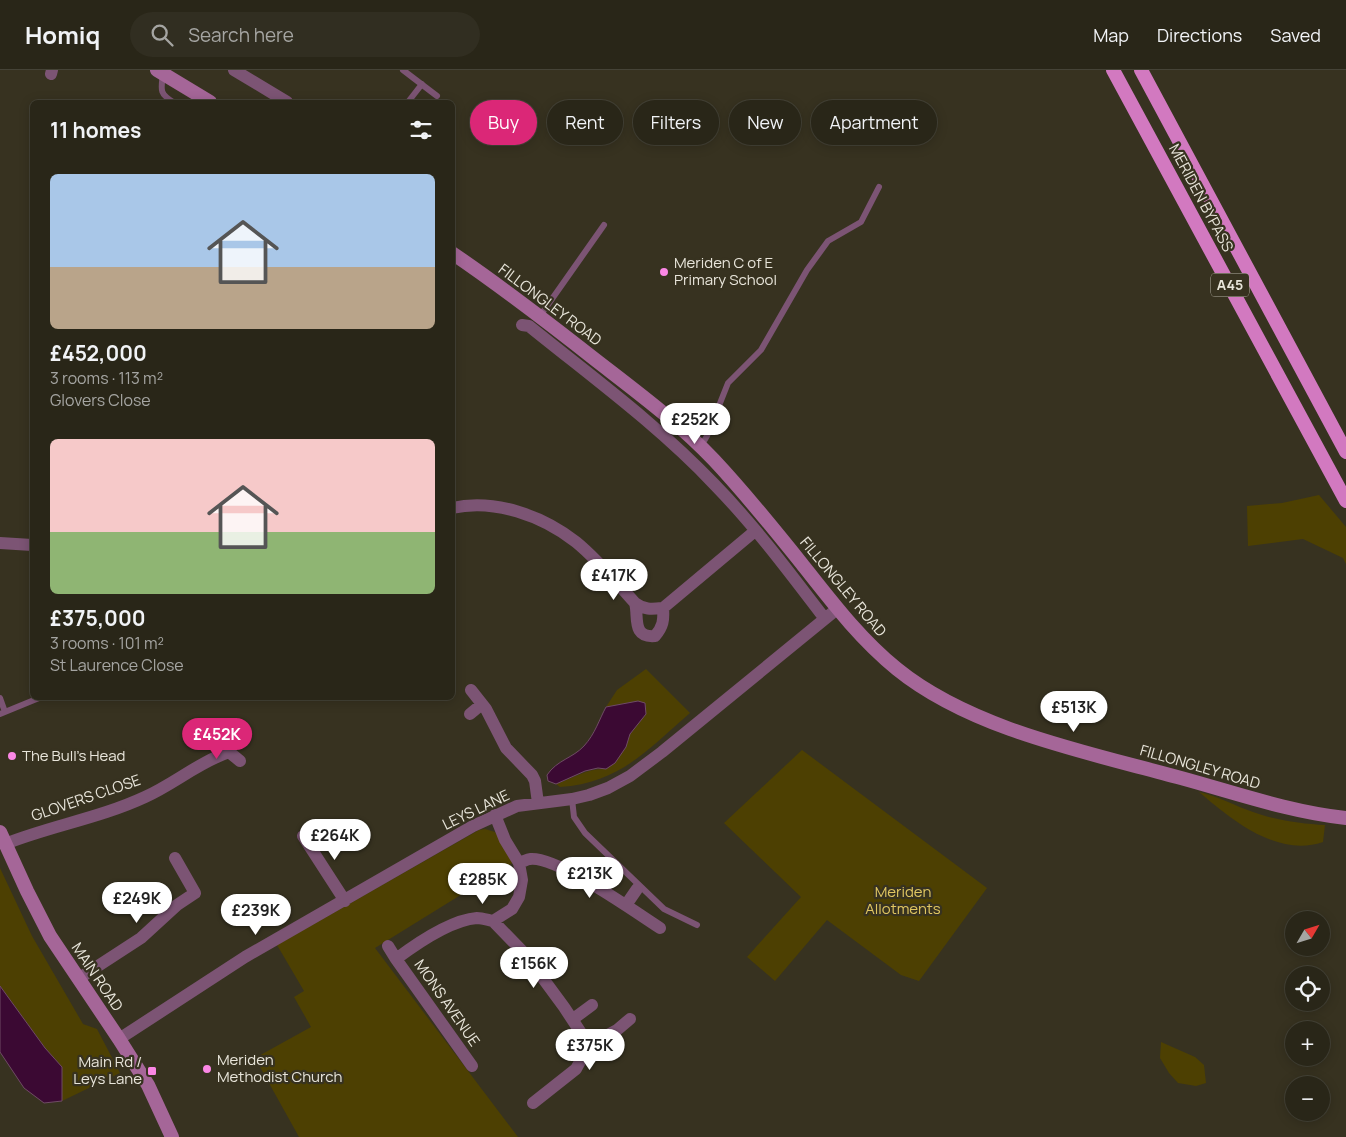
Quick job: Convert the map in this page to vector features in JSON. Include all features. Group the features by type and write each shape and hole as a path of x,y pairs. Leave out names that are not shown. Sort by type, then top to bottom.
{"highway":[{"name":"MERIDEN BYPASS","path":"1113,70 1346,501"},
{"name":"MERIDEN BYPASS","path":"1141,70 1346,452"}],"main road":[{"path":"160,72 207,100"},
{"name":"FILLONGLEY ROAD","path":"455,255 540,316 628,385 701,446 758,509 857,632 899,670 929,691 963,710 1035,737 1257,800 1306,812 1346,818"},
{"name":"MAIN ROAD","path":"2,838 50,936 148,1085 172,1137"}],"street":[{"path":"239,71 284,100"},
{"name":"FILLONGLEY ROAD","path":"522,325 529,326 672,442 715,484 825,619"},
{"path":"455,508 484,505 510,510 534,518 559,530 577,543 635,603 643,608 663,608 755,531"},
{"path":"0,543 30,545"},
{"path":"635,603 637,610 635,622 643,634 650,636 655,636 661,629 664,620 663,608"},
{"name":"LEYS LANE","path":"119,1039 245,957 495,815 517,806 572,799 608,788 630,776 837,609"},
{"path":"471,690 482,704 506,748 536,781 538,802"},
{"path":"470,714 482,704"},
{"name":"GLOVERS CLOSE","path":"2,838 29,835 108,811 145,797 229,747 240,761"},
{"path":"495,815 505,840 519,863 522,880 518,897 512,909 493,921 525,954 590,1045"},
{"path":"303,836 345,901"},
{"path":"78,980 141,938 176,905 195,894 175,858"},
{"path":"519,863 531,859 559,866 626,905 660,928"},
{"path":"626,905 637,889"},
{"name":"MONS AVENUE","path":"396,959 409,949 462,922 479,918 493,921"},
{"name":"MONS AVENUE","path":"388,946 472,1066"},
{"path":"573,1019 592,1005"},
{"path":"533,1103 576,1069 590,1045 617,1030 630,1019"}],"lane":[{"path":"403,70 436,96"},
{"path":"160,72 162,92 170,100"},
{"path":"410,100 422,84"},
{"path":"701,446 707,436 728,383 761,350 806,270 828,242 861,222 878,188"},
{"path":"540,316 604,225"},
{"path":"0,698 2,713 34,700"},
{"path":"572,799 574,817 585,833 664,909 697,925"}],"green space":[{"path":"1319,495 1346,527 1346,564 1343,558 1303,539 1248,546 1247,506 1282,503"},
{"path":"646,669 690,713 646,752 616,772 581,784 560,787 556,784 587,772 606,769 626,747 630,734 646,714 638,701 606,707 617,690"},
{"name":"Meriden Allotments","path":"802,750 987,888 919,981 901,975 827,920 775,981 747,957 801,897 724,823"},
{"path":"1199,792 1261,815 1298,823 1325,825 1323,842 1306,846 1289,845 1272,840 1240,824"},
{"path":"485,829 495,832 514,862 375,948 518,1137 299,1137 255,1058 311,1027 294,997 304,991 277,945 479,830"},
{"path":"0,868 32,936 83,1024 97,1029 120,1073 62,1101 62,1067 45,1048 0,986"},
{"path":"1161,1042 1195,1057 1204,1065 1206,1083 1196,1086 1178,1083 1160,1058"}],"shaded area":[{"path":"638,701 645,703 646,714 630,734 626,747 615,763 606,769 598,768 585,771 556,784 548,781 547,775 551,770 580,750 588,741 606,707"},
{"path":"0,986 45,1048 62,1067 62,1101 44,1103 24,1088 0,1052"}],"place":[{"name":"Meriden C of E Primary School","path":"664,272"},
{"name":"The Bull's Head","path":"12,756"},
{"name":"Meriden Methodist Church","path":"207,1069"},
{"name":"Main Rd / Leys Lane","path":"152,1071"}]}
